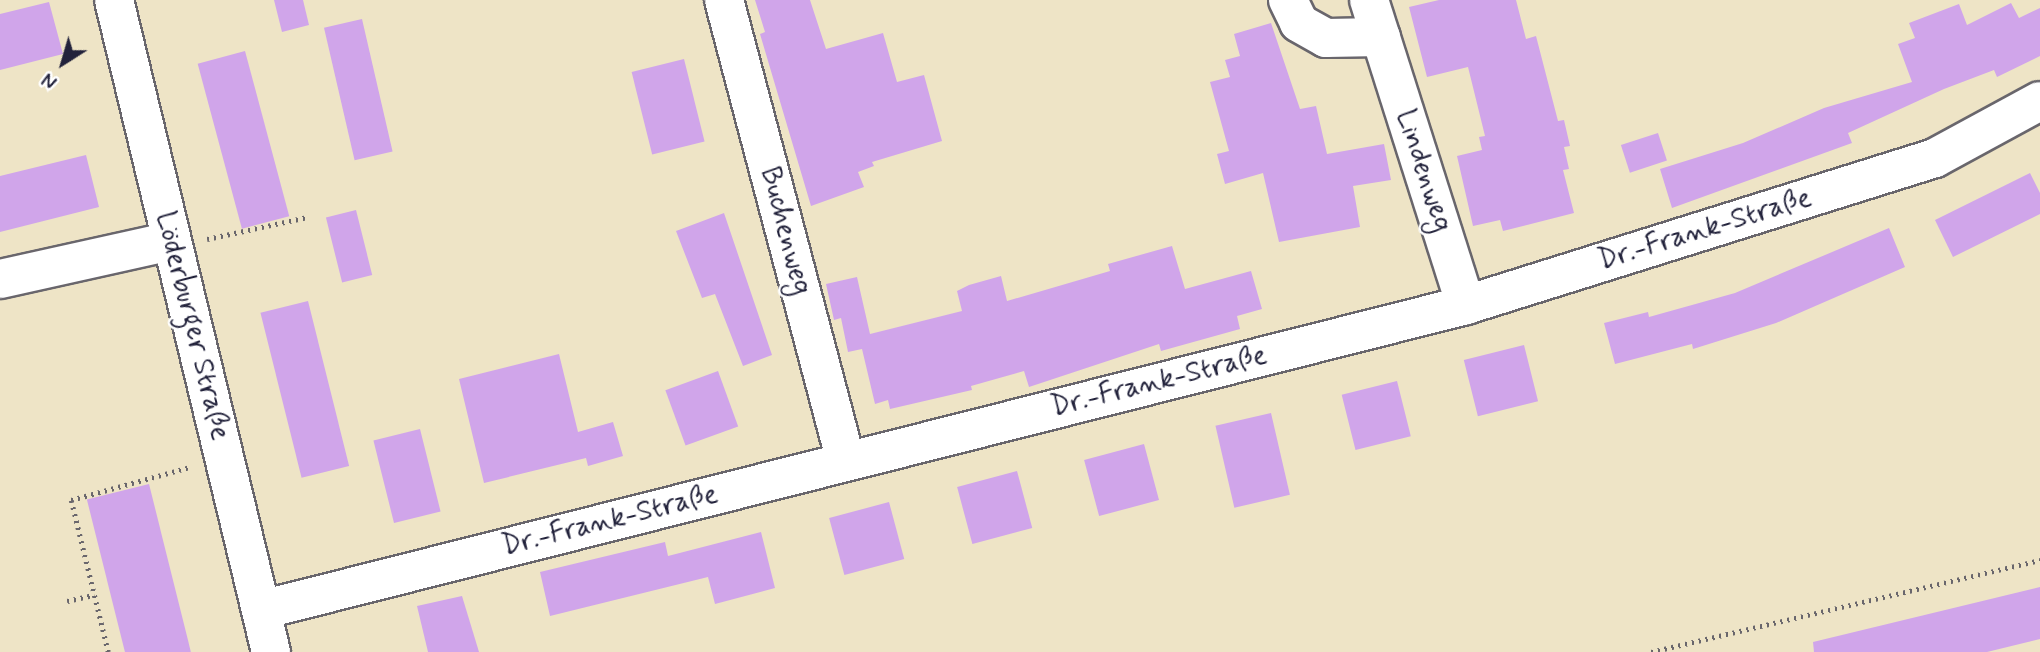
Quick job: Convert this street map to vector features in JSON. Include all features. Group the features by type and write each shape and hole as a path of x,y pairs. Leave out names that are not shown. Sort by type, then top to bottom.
{"street":[{"name":"Löderburger Straße","path":"114,0 271,652"},
{"name":"Buchenweg","path":"724,0 846,461"},
{"path":"1288,0 1299,23 1325,38 1381,37"},
{"name":"Lindenweg","path":"1369,0 1466,305"},
{"name":"Dr.-Frank-Straße","path":"261,610 1466,305 1935,158 2040,101"},
{"path":"0,279 170,241"}],"path":[{"path":"170,241 212,239 309,217"},
{"path":"108,652 71,500 223,458"},
{"path":"1651,652 2040,560"},
{"path":"67,601 94,595"}],"building":[{"path":"274,0 303,0 309,25 282,32"},
{"path":"755,0 810,0 826,49 883,33 897,82 924,75 942,141 872,162 874,166 858,172 864,187 811,206 760,34 765,32"},
{"path":"1439,0 1516,0 1526,39 1536,36 1558,121 1564,120 1570,146 1564,147 1569,169 1563,170 1574,213 1503,231 1500,220 1473,226 1457,156 1482,150 1479,137 1485,136 1468,67 1427,77 1409,7"},
{"path":"49,2 63,54 0,70 0,14"},
{"path":"2011,3 2019,18 2040,8 2040,56 1997,77 1994,70 1944,89 1848,133 1852,143 1672,208 1660,169 1743,143 1824,108 1912,82 1898,44 1915,38 1909,23 1959,4 1967,25"},
{"path":"362,19 393,152 355,160 324,28"},
{"path":"1271,23 1300,109 1316,106 1327,154 1384,144 1391,180 1353,186 1360,227 1279,242 1263,173 1225,184 1217,154 1229,151 1210,82 1230,77 1225,60 1240,56 1234,34"},
{"path":"245,51 289,216 242,229 198,64"},
{"path":"684,59 705,141 652,155 632,72"},
{"path":"1658,133 1667,161 1630,173 1621,145"},
{"path":"86,155 99,207 0,232 0,176"},
{"path":"2030,173 2040,193 2040,214 1953,257 1935,220"},
{"path":"356,210 372,275 342,283 326,217"},
{"path":"724,213 772,355 743,366 715,294 702,298 676,231"},
{"path":"1889,228 1905,267 1776,323 1693,349 1692,344 1615,364 1604,323 1648,312 1649,317 1735,293"},
{"path":"1172,246 1185,289 1251,271 1262,309 1237,316 1240,329 1161,351 1159,344 1029,387 1024,371 971,386 972,390 890,409 888,400 875,404 862,349 848,352 841,318 834,320 826,284 857,277 870,334 962,311 957,291 969,285 1001,276 1007,301 1110,271 1108,264"},
{"path":"308,301 349,466 302,478 260,313"},
{"path":"1524,345 1538,401 1478,416 1464,360"},
{"path":"559,354 578,432 613,422 623,456 588,466 586,458 484,483 459,379"},
{"path":"718,371 738,426 686,446 665,390"},
{"path":"1397,381 1411,436 1355,450 1342,395"},
{"path":"1271,413 1290,495 1234,508 1215,426"},
{"path":"420,429 441,511 394,523 373,441"},
{"path":"1144,444 1159,500 1099,516 1084,460"},
{"path":"1017,471 1032,528 972,544 957,487"},
{"path":"149,484 191,652 125,652 87,499"},
{"path":"889,502 904,559 844,575 829,518"},
{"path":"761,532 775,588 715,604 708,577 550,616 540,572 665,542 668,556"},
{"path":"2040,587 2040,639 1987,652 1814,652 1813,642"},
{"path":"462,596 479,652 428,652 417,606"}]}
